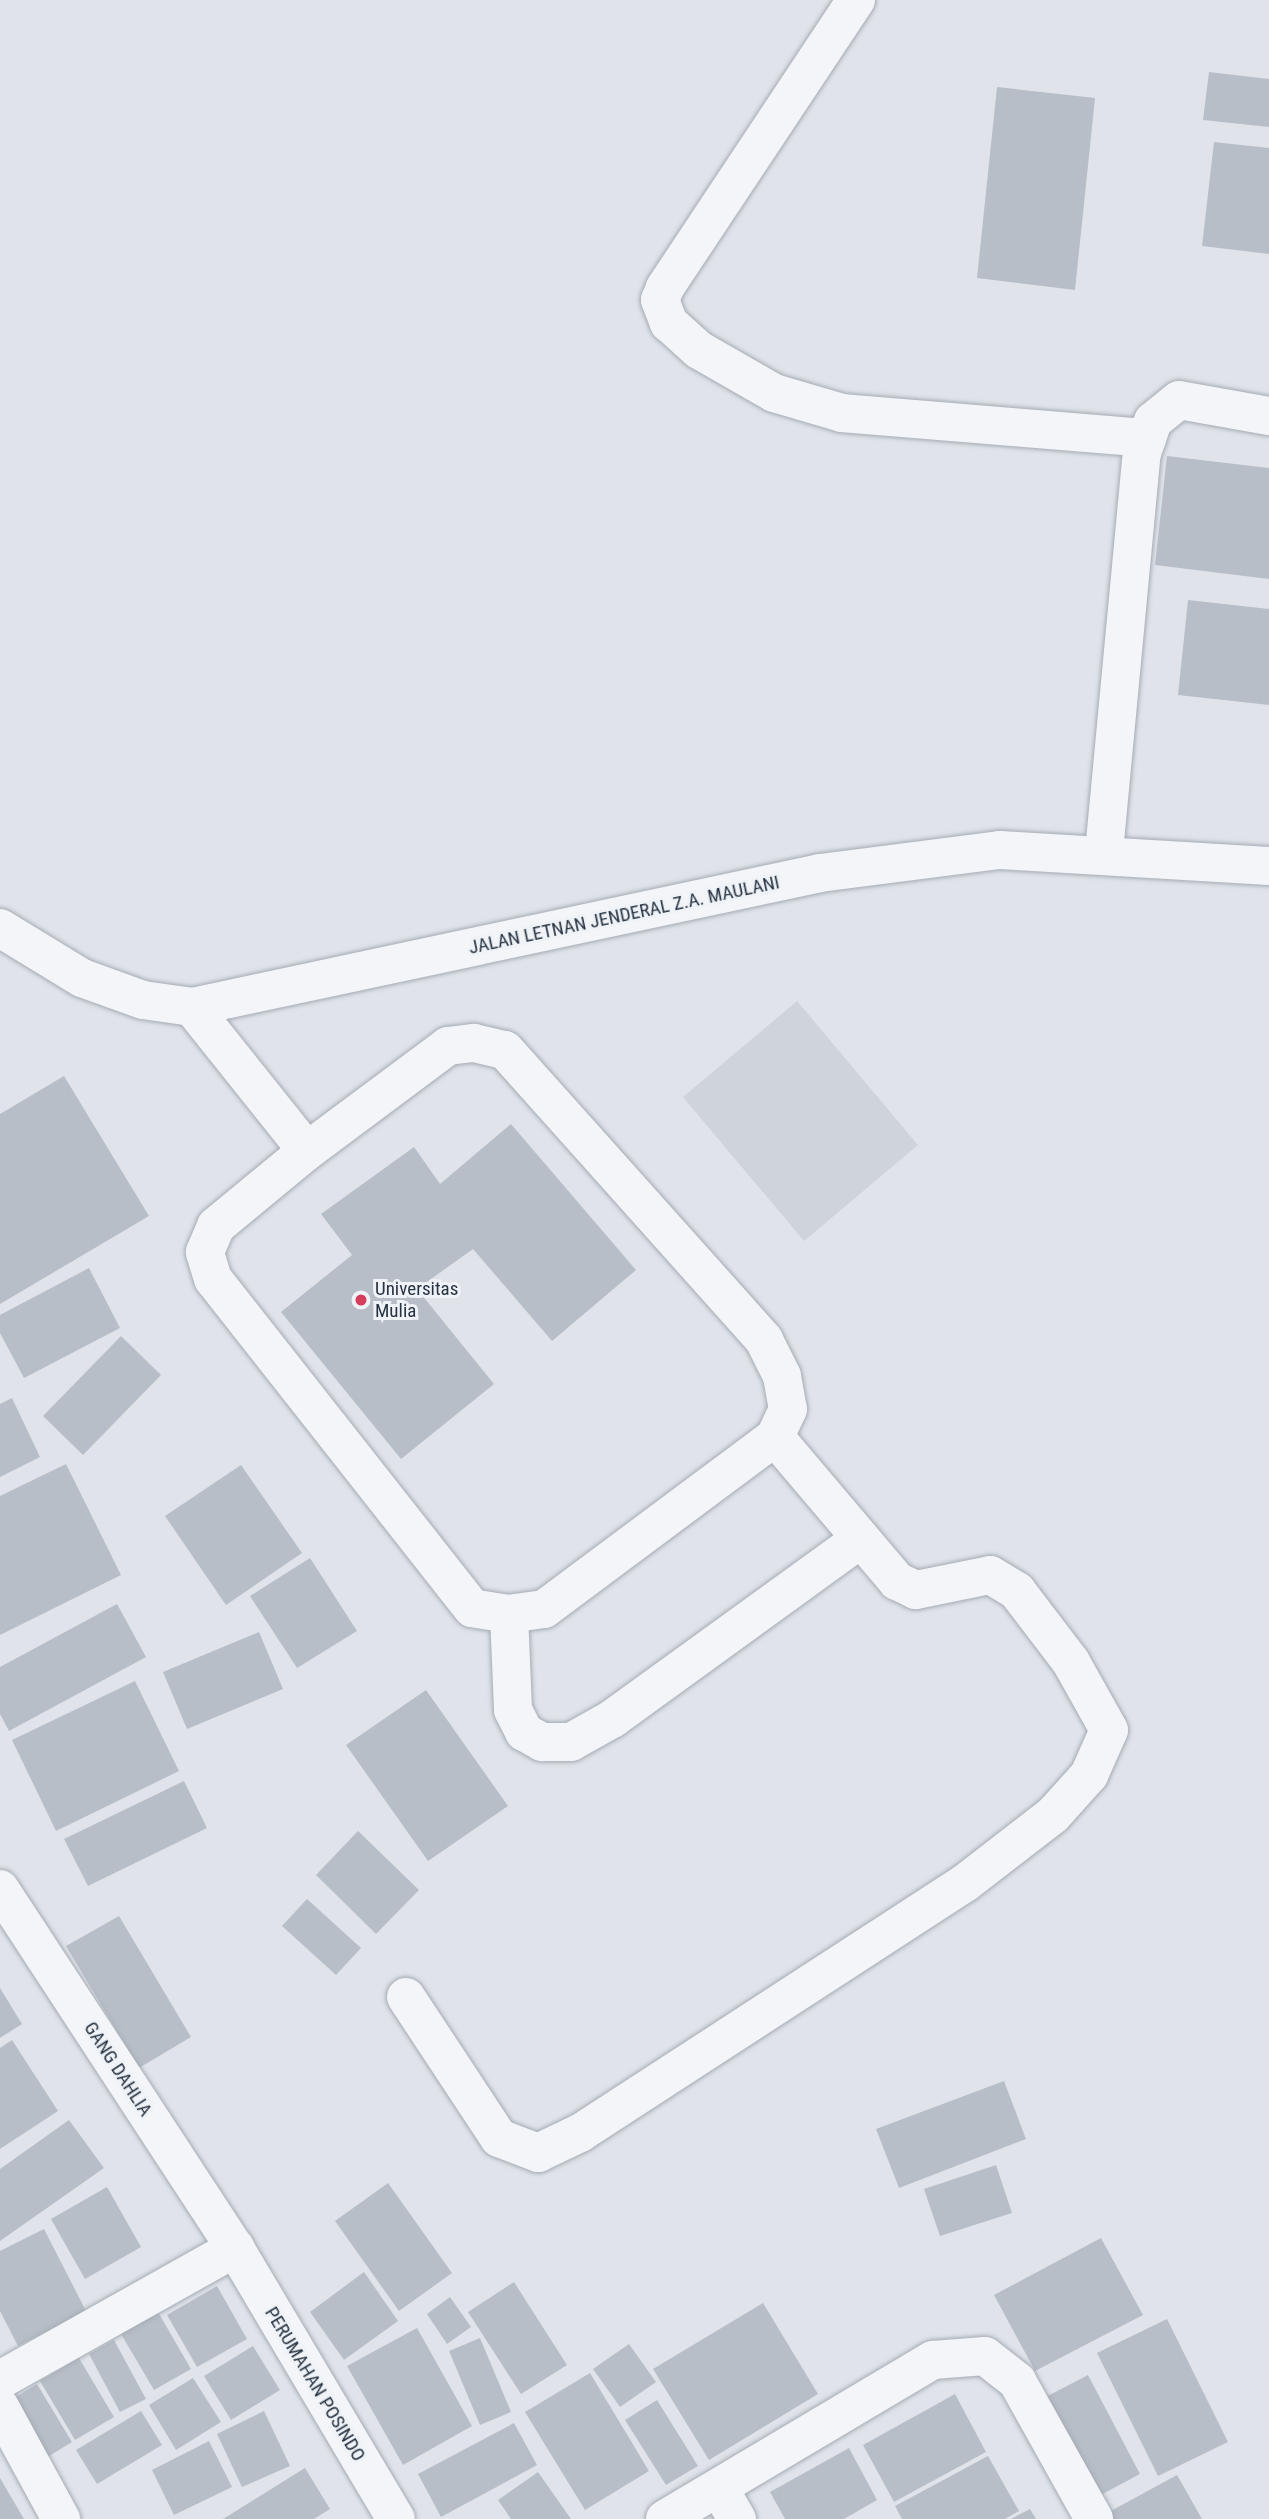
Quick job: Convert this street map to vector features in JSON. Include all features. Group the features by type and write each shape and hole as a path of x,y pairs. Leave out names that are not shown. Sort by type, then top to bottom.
{"street":[{"path":"856,0 665,288 660,300 669,323 699,350 774,393 842,413 1147,438"},
{"path":"1104,852 1147,438 1153,421 1179,400 1269,416"},
{"name":"JALAN LETNAN JENDERAL Z.A. MAULANI","path":"0,928 82,978 143,1000 192,1007 820,873 1000,850 1104,852 1269,866"},
{"path":"192,1007 307,1151"},
{"path":"448,1046 505,1050 764,1340 782,1376 788,1409 775,1437 544,1609 509,1614 472,1608 214,1279 205,1252 216,1226 307,1151 448,1046"},
{"path":"406,1997 499,2138 538,2153 580,2133 953,1890 1053,1815 1089,1776 1109,1730 1071,1662 1017,1591 990,1575 916,1590 897,1581 775,1437"},
{"path":"509,1614 513,1710 524,1732 542,1742 571,1742 612,1719 861,1539"},
{"name":"GANG DAHLIA","path":"0,1889 235,2248"},
{"path":"0,2380 235,2248"},
{"name":"PERUMAHAN POSINDO","path":"235,2248 396,2519"},
{"path":"665,2519 728,2503 933,2360 985,2356 1017,2381 1094,2519"},
{"path":"0,2407 61,2519"}],"shaded area":[{"path":"797,1001 918,1145 804,1241 683,1097"}],"building":[{"path":"1209,72 1269,79 1269,127 1203,120"},
{"path":"997,87 1095,98 1075,290 977,278"},
{"path":"1214,142 1269,148 1269,254 1202,246"},
{"path":"1167,456 1269,468 1269,579 1155,565"},
{"path":"1188,600 1269,609 1269,705 1178,695"},
{"path":"64,1076 149,1216 0,1304 0,1114"},
{"name":"Universitas Mulia","path":"511,1124 636,1270 552,1341 473,1249 417,1289 494,1384 401,1459 281,1312 352,1255 321,1214 414,1147 440,1184"},
{"path":"89,1268 120,1328 24,1378 0,1333 0,1315"},
{"path":"121,1336 161,1375 83,1455 43,1416"},
{"path":"12,1398 40,1457 0,1477 0,1404"},
{"path":"66,1464 121,1575 0,1635 0,1496"},
{"path":"241,1465 302,1553 226,1605 165,1516"},
{"path":"310,1558 357,1631 297,1668 250,1596"},
{"path":"117,1604 146,1657 9,1731 0,1714 0,1667"},
{"path":"259,1632 283,1689 187,1729 163,1672"},
{"path":"135,1681 179,1771 56,1831 12,1740"},
{"path":"426,1690 508,1806 428,1861 346,1745"},
{"path":"184,1781 207,1828 88,1886 64,1839"},
{"path":"358,1831 419,1890 376,1934 316,1875"},
{"path":"307,1899 361,1948 336,1975 282,1926"},
{"path":"119,1916 191,2037 139,2068 66,1946"},
{"path":"0,1988 22,2024 0,2038"},
{"path":"12,2040 58,2111 0,2149 0,2048"},
{"path":"1004,2081 1026,2139 899,2188 876,2129"},
{"path":"69,2120 104,2168 0,2241 0,2169"},
{"path":"996,2165 1012,2213 940,2236 924,2189"},
{"path":"388,2183 452,2273 399,2311 335,2221"},
{"path":"107,2187 141,2247 85,2279 51,2219"},
{"path":"44,2229 86,2311 18,2346 0,2311 0,2251"},
{"path":"1101,2238 1143,2315 1035,2371 994,2295"},
{"path":"364,2272 398,2321 344,2360 310,2312"},
{"path":"514,2282 567,2365 521,2394 468,2312"},
{"path":"217,2286 247,2339 197,2367 167,2315"},
{"path":"450,2297 471,2327 447,2344 427,2314"},
{"path":"763,2303 818,2394 709,2460 653,2369"},
{"path":"158,2312 191,2369 154,2390 121,2334"},
{"path":"1167,2319 1228,2442 1158,2476 1097,2353"},
{"path":"417,2328 472,2426 403,2465 347,2366"},
{"path":"480,2338 511,2412 480,2425 449,2351"},
{"path":"114,2340 146,2399 120,2412 89,2354"},
{"path":"629,2344 656,2382 620,2407 593,2369"},
{"path":"253,2346 280,2390 231,2420 204,2376"},
{"path":"79,2358 114,2417 75,2440 40,2381"},
{"path":"590,2373 649,2471 585,2510 525,2412"},
{"path":"1088,2375 1140,2474 1091,2500 1038,2401"},
{"path":"193,2378 221,2422 176,2450 149,2405"},
{"path":"37,2384 72,2442 46,2458 11,2400"},
{"path":"955,2394 986,2452 894,2502 863,2445"},
{"path":"657,2400 698,2466 666,2485 625,2420"},
{"path":"141,2411 162,2445 97,2484 76,2450"},
{"path":"264,2411 290,2466 242,2487 217,2434"},
{"path":"514,2423 537,2465 441,2517 418,2474"},
{"path":"209,2441 232,2487 174,2515 152,2470"},
{"path":"849,2448 877,2500 844,2519 785,2519 770,2492"},
{"path":"988,2456 1019,2511 1005,2519 902,2519 895,2506"},
{"path":"305,2468 330,2509 314,2519 223,2519"},
{"path":"538,2472 571,2519 511,2519 498,2500"},
{"path":"1177,2475 1202,2519 1112,2519 1109,2512"},
{"path":"0,2478 24,2519 0,2519"},
{"path":"1030,2509 1036,2519 1011,2519"}],"place":[{"name":"Universitas Mulia","path":"361,1300"}]}
